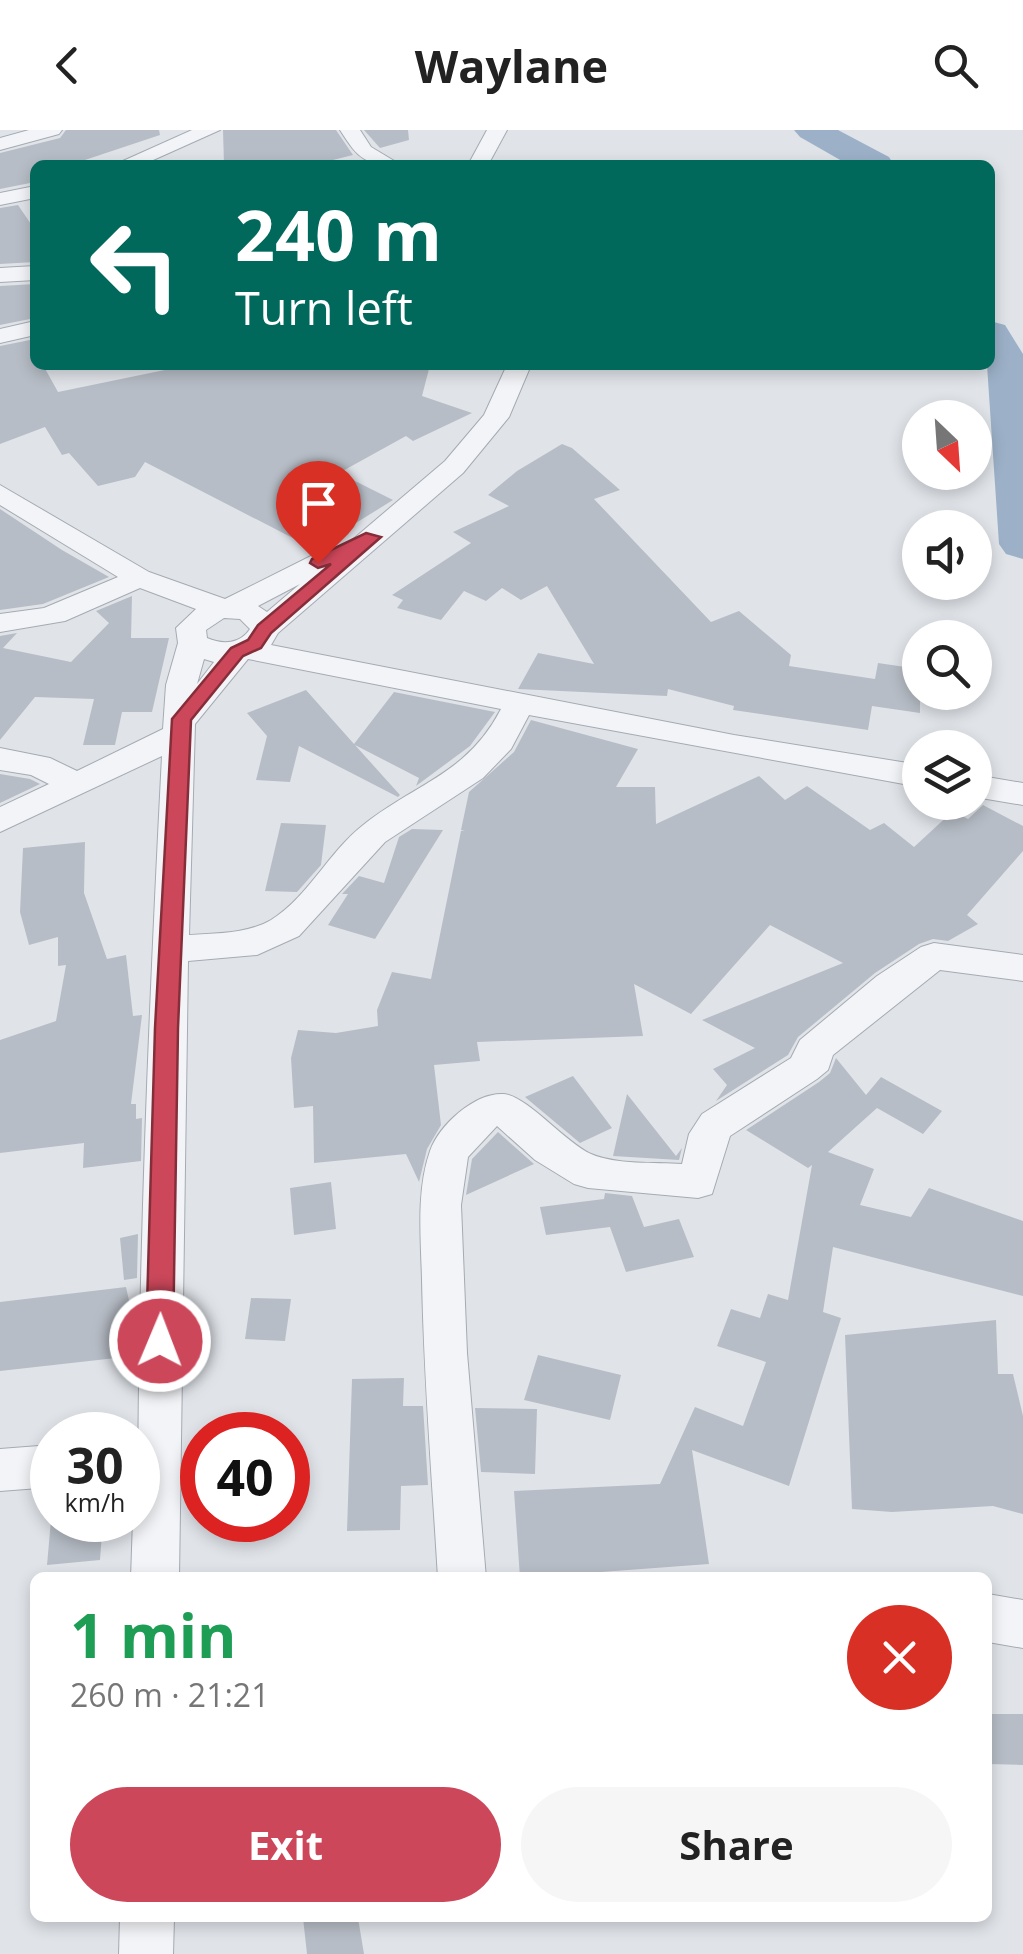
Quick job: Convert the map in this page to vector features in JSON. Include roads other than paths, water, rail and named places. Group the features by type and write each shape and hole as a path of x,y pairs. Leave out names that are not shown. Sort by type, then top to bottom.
{"street":[{"path":"0,144 52,130"},
{"path":"136,160 210,130"},
{"path":"350,130 364,151 381,160"},
{"path":"481,160 497,130"},
{"path":"0,200 30,193"},
{"path":"0,274 30,274"},
{"path":"0,336 30,329"},
{"path":"0,821 78,784 181,726 253,640 474,446 496,417 518,370"},
{"path":"0,493 147,582 260,618 253,640"},
{"path":"149,1412 181,685 196,622 372,537"},
{"path":"0,623 21,623 68,611 147,582"},
{"path":"147,582 206,651 253,640 362,672 902,773"},
{"path":"170,950 257,942 287,927 373,834 472,770 500,742 519,704"},
{"path":"0,758 38,766 78,784"},
{"path":"992,789 1023,794"},
{"path":"462,1572 444,1353 441,1205 449,1152 480,1116 503,1109 548,1150 588,1172 698,1182 710,1134 719,1124 797,1077 815,1060 813,1050 890,986 934,956 1023,968"},
{"path":"0,1470 30,1468"},
{"path":"153,1542 155,1572"},
{"path":"992,1619 1023,1624"},
{"path":"146,1954 147,1922"}],"waterway":[{"path":"812,130 867,160"},
{"path":"995,343 1008,365 1023,544"}]}
